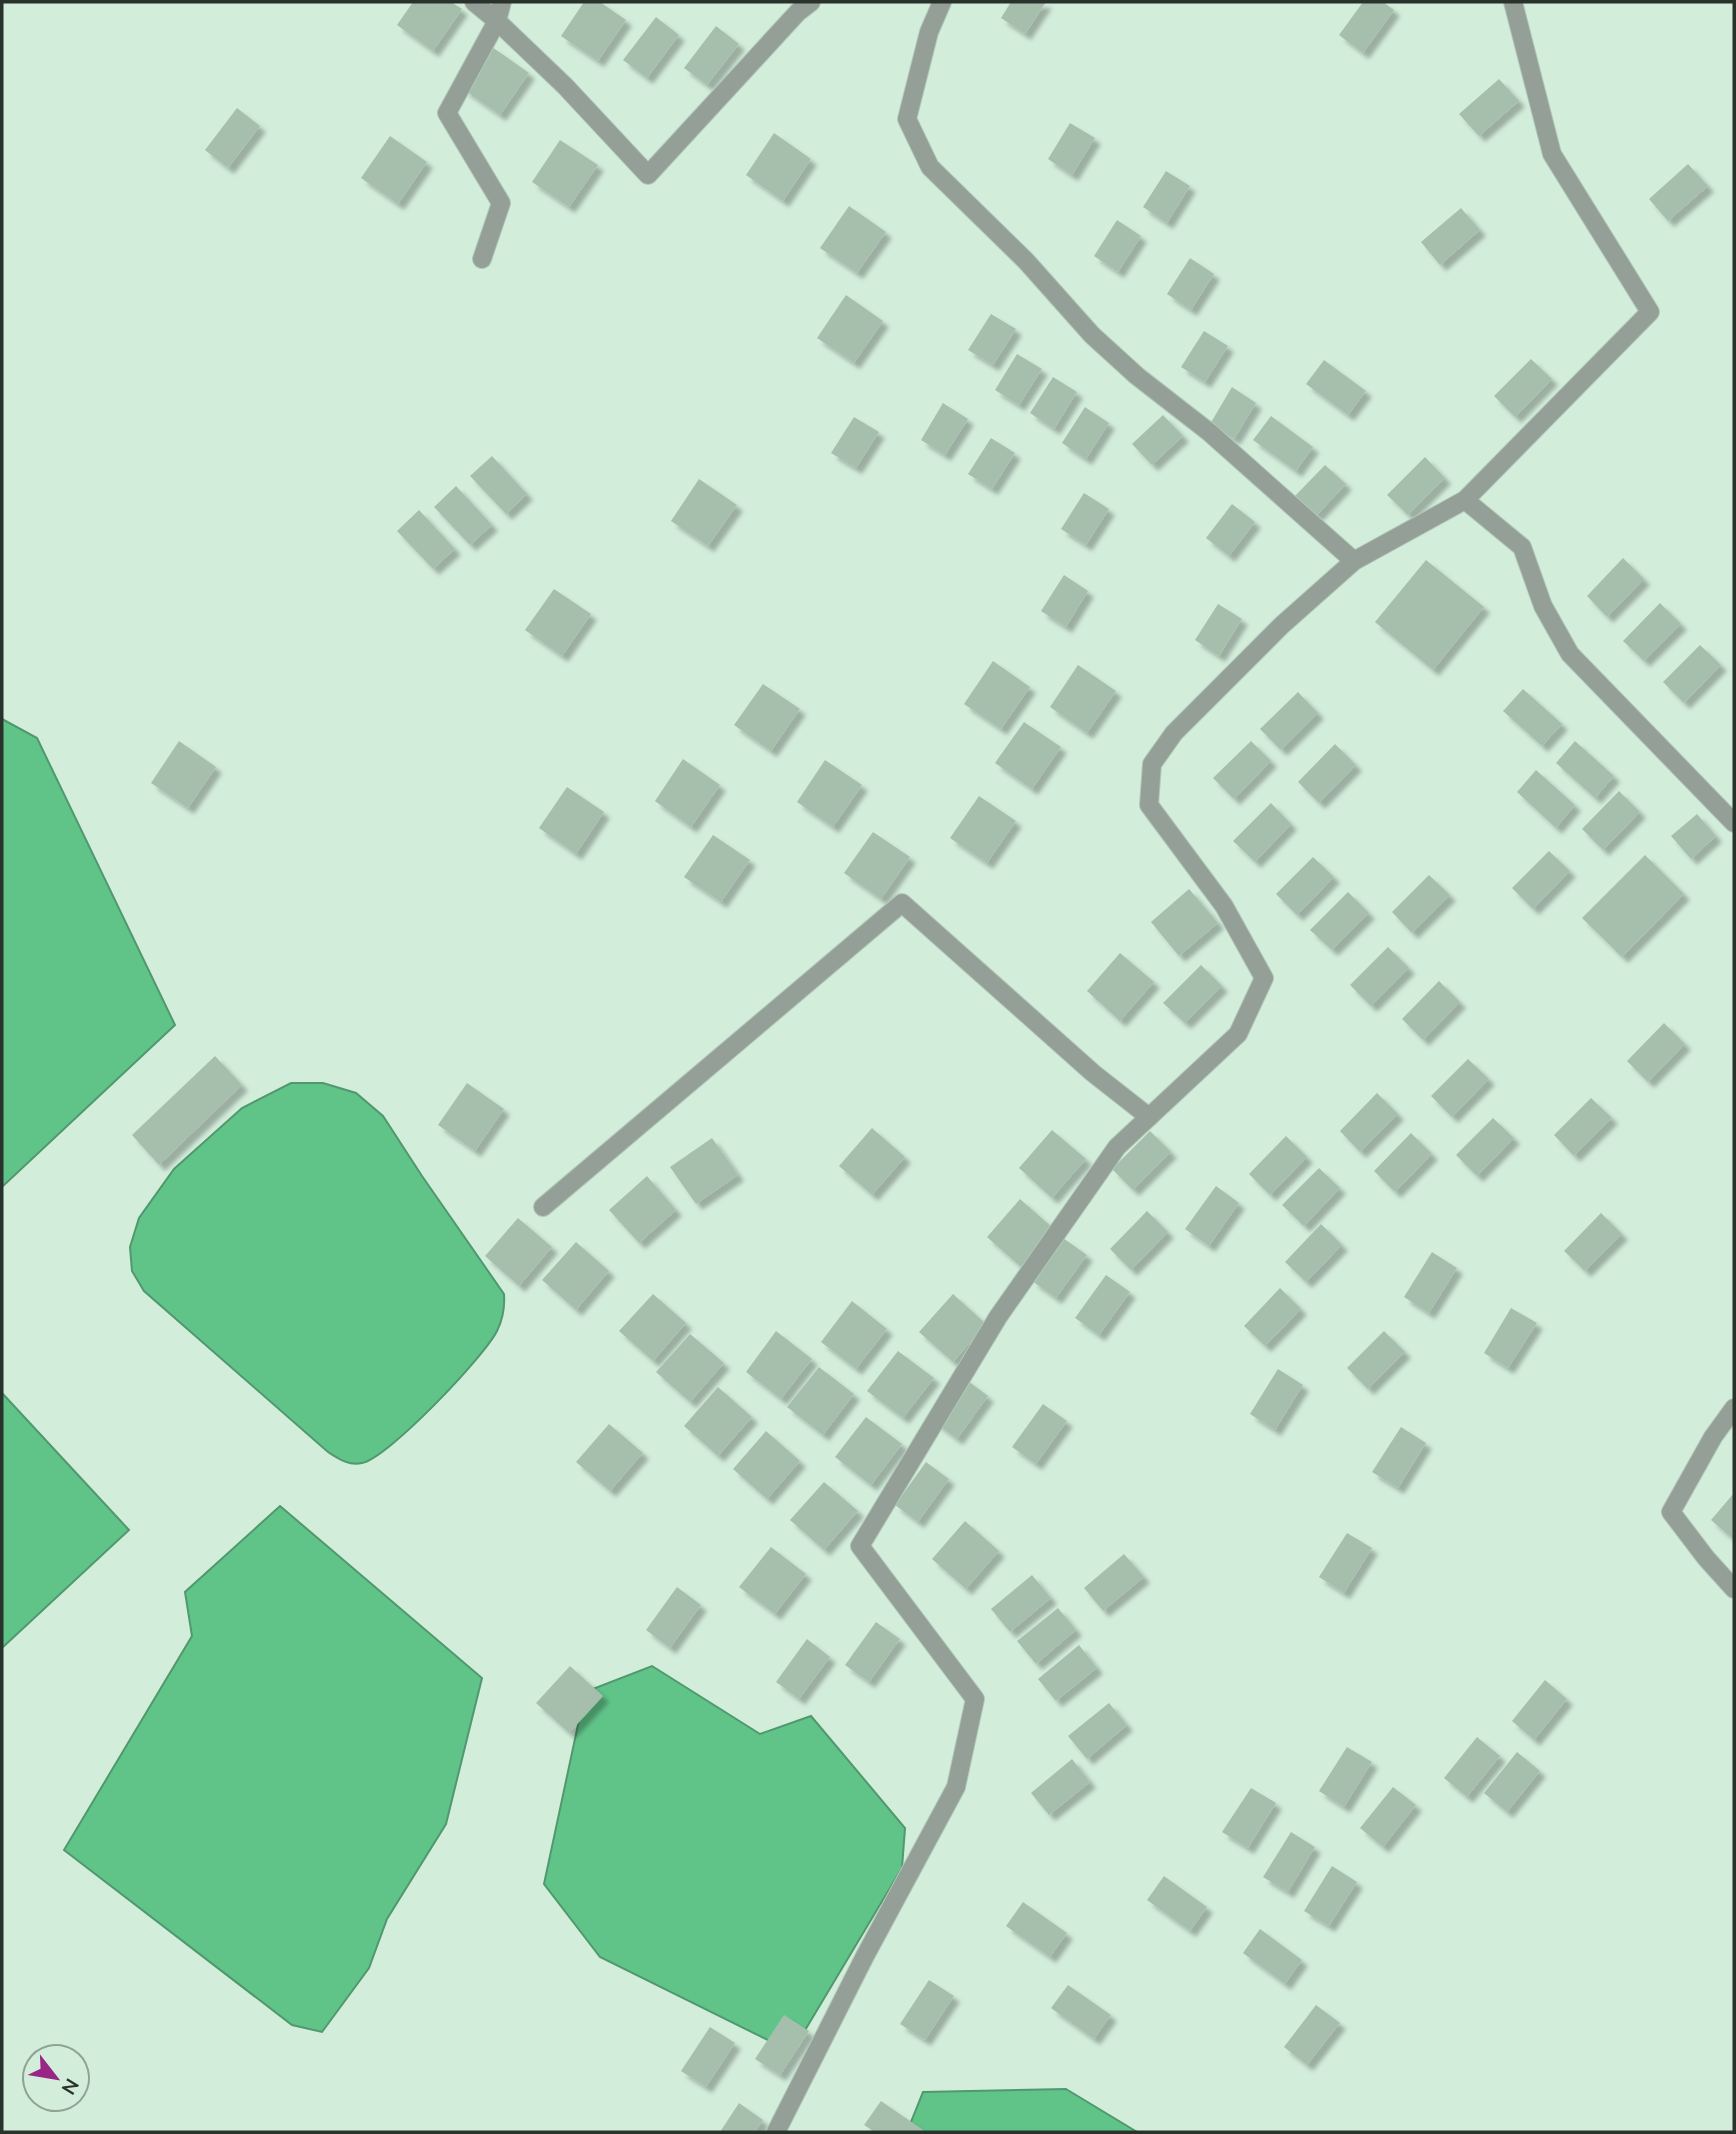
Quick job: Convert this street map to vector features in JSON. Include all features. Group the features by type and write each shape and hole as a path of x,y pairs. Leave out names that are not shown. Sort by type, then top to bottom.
{"street":[{"path":"474,2 565,86 648,175 798,12 811,2"},
{"path":"482,259 501,203 447,113 497,21 502,2"},
{"path":"942,2 929,32 907,119 930,167 1026,261 1110,352 1209,432 1354,561"},
{"path":"776,2132 865,1956 956,1787 975,1699 860,1546 998,1317 1117,1147 1238,1034 1264,978 1224,906 1149,805 1152,764 1174,733 1282,625 1354,561 1465,500 1650,312 1552,154 1513,2"},
{"path":"1465,500 1522,547 1543,606 1570,654 1734,823"},
{"path":"543,1207 902,903 1093,1073 1149,1117"},
{"path":"1734,1408 1713,1437 1671,1512 1734,1589"}],"shaded area":[{"path":"2,719 37,738 175,1025 2,1187"},
{"path":"291,1083 323,1083 356,1093 383,1116 504,1294 499,1327 474,1362 413,1426 375,1457 357,1464 348,1463 328,1452 144,1291 132,1271 130,1247 139,1218 174,1169 242,1108"},
{"path":"2,1393 129,1530 2,1648"},
{"path":"280,1506 482,1678 446,1824 387,1919 369,1968 322,2032 292,2025 64,1850 192,1636 185,1592"},
{"path":"652,1666 760,1734 811,1716 905,1828 902,1868 792,2052 600,1957 544,1884 585,1692"},
{"path":"1066,2089 1137,2132 907,2132 923,2092"}],"building":[{"path":"413,2 451,2 462,9 433,51 397,25"},
{"path":"584,2 600,2 626,20 598,61 561,36"},
{"path":"1011,2 1046,2 1025,34 1001,18"},
{"path":"1363,2 1383,2 1394,10 1363,53 1339,35"},
{"path":"656,17 679,35 647,78 623,60"},
{"path":"716,26 739,44 707,85 684,68"},
{"path":"492,47 529,73 500,115 463,89"},
{"path":"1499,79 1519,101 1479,136 1459,114"},
{"path":"237,108 260,126 228,168 205,150"},
{"path":"1070,123 1095,138 1072,175 1048,159"},
{"path":"774,133 811,159 783,201 746,175"},
{"path":"390,136 427,162 398,204 361,178"},
{"path":"560,140 598,165 569,207 532,182"},
{"path":"1688,164 1708,186 1668,221 1649,199"},
{"path":"1166,171 1190,186 1167,223 1143,207"},
{"path":"849,206 886,232 857,273 820,248"},
{"path":"1461,208 1480,230 1440,265 1421,242"},
{"path":"1117,220 1141,236 1118,272 1094,256"},
{"path":"1190,258 1214,274 1191,310 1167,294"},
{"path":"846,295 883,321 854,363 817,338"},
{"path":"991,314 1016,329 993,365 968,350"},
{"path":"1204,331 1228,346 1205,382 1181,367"},
{"path":"1017,354 1042,369 1019,405 995,390"},
{"path":"1531,359 1552,379 1515,417 1494,396"},
{"path":"1324,360 1366,391 1348,415 1306,384"},
{"path":"1053,377 1077,392 1054,429 1030,413"},
{"path":"1232,387 1256,403 1234,439 1210,424"},
{"path":"943,403 968,419 945,455 921,440"},
{"path":"1085,407 1109,423 1086,459 1062,443"},
{"path":"1163,415 1183,436 1152,465 1132,444"},
{"path":"1271,416 1313,447 1296,471 1253,440"},
{"path":"854,417 879,432 856,468 831,453"},
{"path":"991,438 1015,453 992,489 968,474"},
{"path":"492,456 527,494 506,514 470,476"},
{"path":"1425,457 1445,478 1408,515 1387,495"},
{"path":"1325,465 1346,484 1316,516 1295,496"},
{"path":"699,479 737,505 708,546 671,521"},
{"path":"456,486 492,525 470,545 434,507"},
{"path":"1084,493 1109,509 1086,545 1061,529"},
{"path":"1232,504 1255,522 1229,556 1206,538"},
{"path":"419,510 455,549 433,569 397,531"},
{"path":"1623,558 1644,579 1607,617 1587,596"},
{"path":"1426,560 1484,607 1433,670 1375,622"},
{"path":"1064,575 1088,591 1066,627 1041,611"},
{"path":"554,589 591,614 562,656 525,630"},
{"path":"1660,603 1681,624 1644,661 1623,641"},
{"path":"1218,604 1242,619 1219,656 1195,640"},
{"path":"1700,645 1721,665 1684,703 1663,682"},
{"path":"993,661 1030,687 1001,729 964,704"},
{"path":"1078,665 1116,691 1087,733 1050,707"},
{"path":"763,684 800,709 771,751 734,725"},
{"path":"1523,689 1562,724 1542,746 1503,711"},
{"path":"1298,692 1318,713 1281,750 1260,729"},
{"path":"1024,722 1061,747 1032,789 995,763"},
{"path":"179,741 216,767 188,808 151,783"},
{"path":"1251,741 1271,761 1234,799 1213,778"},
{"path":"1575,741 1614,776 1595,798 1556,763"},
{"path":"1335,744 1356,765 1319,803 1298,782"},
{"path":"683,759 720,785 691,827 655,801"},
{"path":"825,760 862,785 833,827 797,802"},
{"path":"1536,770 1575,805 1556,828 1517,792"},
{"path":"567,787 604,812 576,854 539,828"},
{"path":"1619,791 1640,812 1603,850 1582,829"},
{"path":"979,796 1016,821 987,863 950,838"},
{"path":"1271,803 1291,824 1255,862 1233,841"},
{"path":"1697,814 1716,836 1691,859 1671,836"},
{"path":"873,832 910,857 881,899 844,873"},
{"path":"713,835 750,860 721,902 684,877"},
{"path":"1549,851 1570,871 1533,909 1512,888"},
{"path":"1645,855 1684,894 1622,957 1582,918"},
{"path":"1313,857 1334,877 1297,915 1276,894"},
{"path":"1429,875 1450,895 1412,933 1392,912"},
{"path":"1189,889 1218,923 1179,956 1151,922"},
{"path":"1348,892 1369,913 1332,950 1310,930"},
{"path":"1388,947 1409,968 1371,1006 1350,985"},
{"path":"1120,953 1154,982 1120,1021 1087,991"},
{"path":"1201,965 1222,986 1185,1023 1163,1003"},
{"path":"1439,981 1460,1002 1423,1040 1402,1019"},
{"path":"1664,1023 1685,1044 1648,1082 1627,1061"},
{"path":"215,1056 242,1085 159,1165 132,1135"},
{"path":"1468,1059 1489,1079 1452,1117 1431,1096"},
{"path":"467,1083 504,1109 475,1151 438,1125"},
{"path":"1377,1093 1398,1114 1360,1152 1340,1131"},
{"path":"1591,1098 1612,1118 1574,1156 1554,1135"},
{"path":"1493,1118 1514,1138 1477,1176 1456,1155"},
{"path":"872,1128 905,1157 872,1195 839,1166"},
{"path":"1052,1130 1086,1159 1052,1198 1019,1168"},
{"path":"1150,1131 1171,1152 1133,1190 1112,1169"},
{"path":"1411,1133 1432,1154 1395,1192 1374,1171"},
{"path":"1286,1136 1307,1157 1270,1195 1249,1174"},
{"path":"712,1138 738,1175 696,1204 670,1167"},
{"path":"1319,1168 1340,1188 1304,1226 1282,1205"},
{"path":"647,1176 676,1210 639,1243 609,1210"},
{"path":"1216,1186 1239,1203 1209,1246 1185,1229"},
{"path":"1020,1199 1054,1229 1021,1267 987,1237"},
{"path":"1147,1211 1168,1232 1131,1270 1110,1249"},
{"path":"1601,1213 1622,1234 1585,1271 1564,1251"},
{"path":"518,1218 552,1247 519,1286 485,1256"},
{"path":"1321,1224 1342,1245 1306,1282 1285,1262"},
{"path":"1063,1238 1087,1255 1056,1298 1032,1281"},
{"path":"576,1242 609,1271 576,1310 542,1280"},
{"path":"1432,1252 1457,1268 1429,1313 1404,1297"},
{"path":"1106,1275 1130,1292 1099,1335 1075,1318"},
{"path":"1280,1288 1301,1309 1265,1346 1244,1326"},
{"path":"653,1294 686,1323 653,1361 619,1331"},
{"path":"953,1294 986,1324 953,1362 919,1332"},
{"path":"852,1301 887,1329 856,1369 821,1342"},
{"path":"1511,1308 1537,1323 1508,1368 1484,1353"},
{"path":"776,1331 812,1359 781,1399 746,1372"},
{"path":"1384,1331 1405,1352 1368,1389 1347,1368"},
{"path":"690,1334 724,1363 690,1402 656,1372"},
{"path":"898,1351 934,1378 903,1418 867,1391"},
{"path":"819,1367 854,1394 823,1435 787,1407"},
{"path":"1278,1369 1303,1385 1275,1430 1250,1414"},
{"path":"964,1378 988,1396 957,1439 933,1421"},
{"path":"718,1387 752,1417 718,1456 684,1426"},
{"path":"1043,1404 1067,1421 1036,1464 1012,1447"},
{"path":"866,1417 902,1444 871,1485 835,1457"},
{"path":"609,1424 643,1453 610,1491 576,1462"},
{"path":"1401,1427 1426,1443 1398,1488 1372,1472"},
{"path":"766,1431 800,1461 767,1499 733,1469"},
{"path":"926,1462 949,1479 918,1522 895,1505"},
{"path":"824,1482 858,1511 824,1550 790,1520"},
{"path":"1734,1493 1734,1540 1711,1520"},
{"path":"965,1521 999,1551 966,1589 932,1559"},
{"path":"1347,1533 1372,1548 1344,1593 1319,1577"},
{"path":"771,1547 806,1574 775,1614 739,1587"},
{"path":"1124,1554 1144,1577 1103,1611 1084,1588"},
{"path":"1032,1575 1051,1598 1010,1632 991,1609"},
{"path":"677,1587 701,1605 670,1648 646,1630"},
{"path":"1058,1608 1076,1630 1036,1664 1017,1641"},
{"path":"876,1622 900,1639 869,1682 845,1665"},
{"path":"807,1639 830,1657 799,1699 776,1682"},
{"path":"1079,1645 1097,1668 1056,1701 1038,1679"},
{"path":"570,1666 603,1696 569,1733 536,1703"},
{"path":"1545,1680 1567,1699 1534,1740 1512,1721"},
{"path":"1109,1703 1127,1725 1087,1759 1068,1736"},
{"path":"1477,1737 1500,1756 1467,1797 1444,1778"},
{"path":"1347,1747 1372,1762 1344,1807 1319,1791"},
{"path":"1517,1752 1540,1771 1507,1812 1484,1793"},
{"path":"1072,1759 1090,1782 1049,1815 1031,1793"},
{"path":"1393,1787 1416,1805 1383,1847 1360,1828"},
{"path":"1251,1788 1276,1803 1248,1848 1222,1832"},
{"path":"1291,1832 1315,1847 1288,1892 1263,1877"},
{"path":"1332,1866 1357,1882 1329,1926 1304,1911"},
{"path":"1164,1876 1207,1907 1190,1931 1147,1900"},
{"path":"1023,1902 1067,1933 1050,1957 1006,1926"},
{"path":"1260,1929 1302,1960 1285,1984 1243,1953"},
{"path":"929,1980 954,1996 925,2040 900,2024"},
{"path":"1068,1985 1111,2015 1094,2039 1051,2008"},
{"path":"1316,2005 1340,2023 1307,2065 1284,2047"},
{"path":"784,2015 809,2031 780,2075 755,2059"},
{"path":"710,2027 735,2043 706,2087 681,2071"},
{"path":"881,2101 926,2132 875,2132 864,2125"},
{"path":"739,2103 763,2120 755,2132 720,2132"}]}
